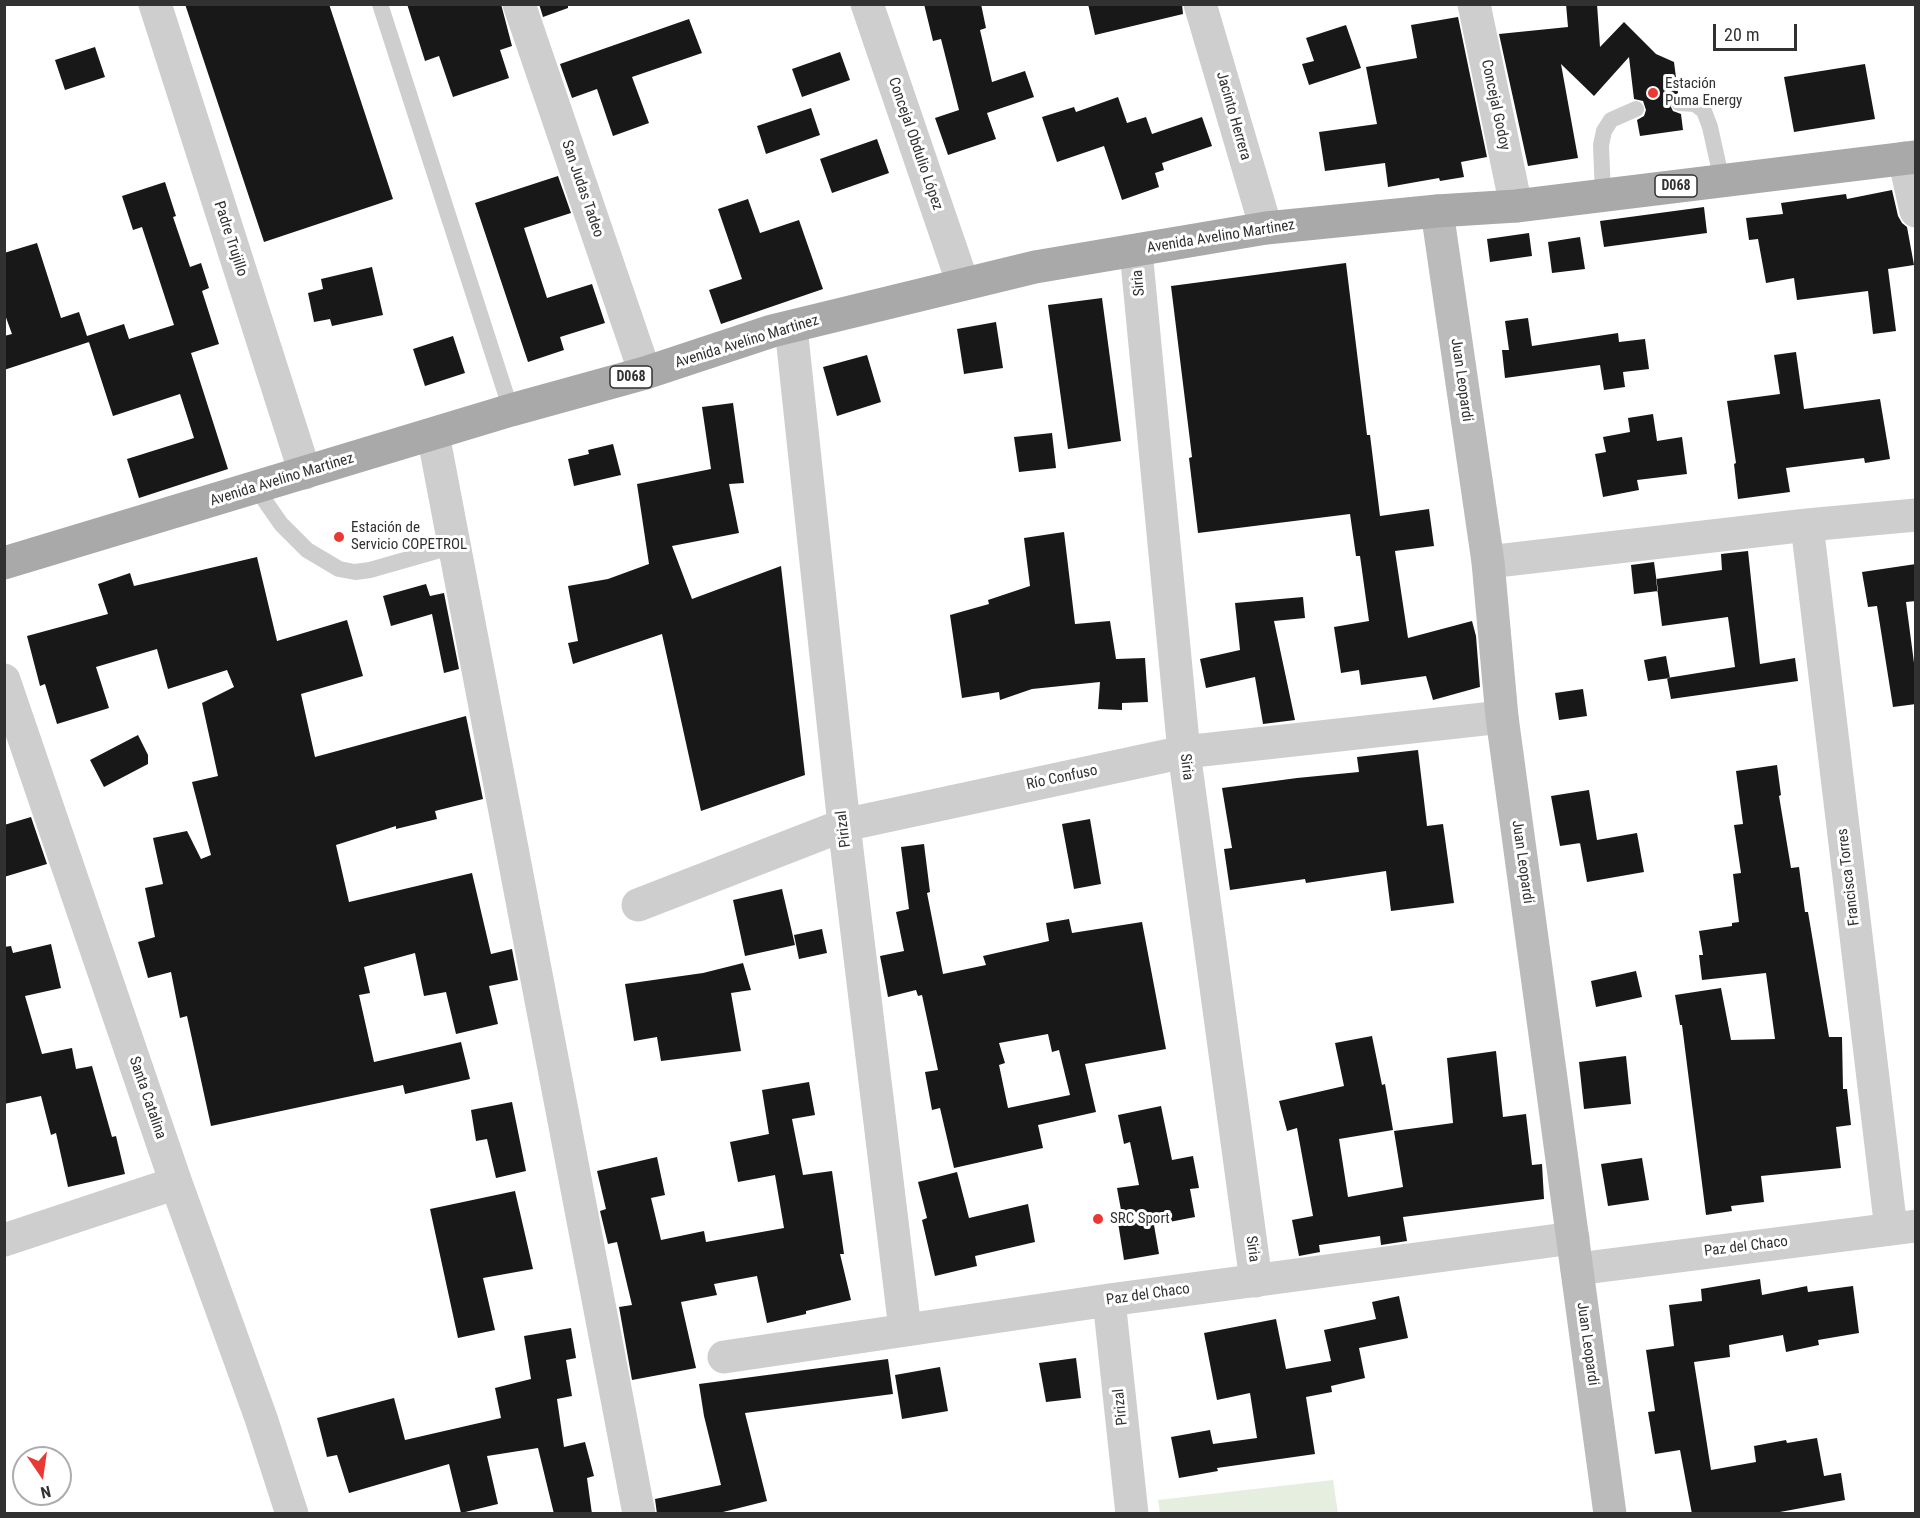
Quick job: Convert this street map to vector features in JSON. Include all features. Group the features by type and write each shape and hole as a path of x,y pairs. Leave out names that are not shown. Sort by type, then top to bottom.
{"main road":[{"name":"D068","path":"1437,211 1516,206 1910,157"},
{"name":"Avenida Avelino Martinez","path":"4,563 511,410 645,373 791,327 963,284 1035,267 1266,228 1437,211"},
{"name":"Juan Leopardi","path":"1437,211 1488,562 1502,717 1610,1514"}],"street":[{"name":"Padre Trujillo","path":"155,4 305,473"},
{"name":"San Judas Tadeo","path":"519,4 645,373"},
{"name":"Concejal Obdulio López","path":"867,4 963,284"},
{"name":"Jacinto Herrera","path":"1200,4 1266,228"},
{"name":"Concejal Godoy","path":"1474,4 1516,206"},
{"path":"1910,157 1916,212"},
{"name":"Siria","path":"1136,251 1184,752 1256,1281"},
{"name":"Pirizal","path":"791,327 844,825 905,1329"},
{"path":"433,434 639,1514"},
{"path":"1488,562 1807,525 1916,515"},
{"name":"Francisca Torres","path":"1807,525 1903,1228"},
{"name":"Santa Catalina","path":"4,680 176,1183 261,1418 292,1514"},
{"name":"Río Confuso","path":"638,904 844,825 1184,752 1502,717"},
{"path":"4,1240 176,1183"},
{"name":"Paz del Chaco","path":"724,1357 905,1329 1256,1281 1575,1253 1903,1228"},
{"name":"Pirizal","path":"1109,1300 1132,1514"}],"lane":[{"path":"380,4 511,410"},
{"path":"1679,103 1695,104 1704,111 1722,181"},
{"path":"1603,195 1601,145 1604,131 1611,120 1636,109"},
{"path":"256,488 281,524 307,550 339,569 355,572 370,570 454,546"}],"green space":[{"path":"1333,1480 1338,1513 1160,1513 1158,1500"}],"building":[{"path":"185,4 329,4 393,199 264,242"},
{"path":"407,4 501,4 512,46 500,50 509,78 453,97 439,56 425,61"},
{"path":"539,4 568,4 568,8 543,17"},
{"path":"924,4 981,4 986,28 980,30 992,82 1025,71 1034,97 987,113 996,139 948,155 935,118 959,110 941,39 933,41"},
{"path":"1088,4 1182,4 1183,14 1095,35"},
{"path":"1566,4 1597,4 1600,47 1624,22 1656,54 1674,62 1678,93 1671,97 1669,103 1673,111 1681,114 1683,130 1640,136 1637,120 1644,116 1646,110 1643,101 1634,99 1629,57 1594,96 1561,64 1578,158 1528,166 1499,34 1568,27"},
{"path":"1458,17 1487,157 1461,162 1464,177 1440,181 1439,178 1388,187 1385,163 1325,171 1319,132 1377,124 1366,67 1417,58 1411,25"},
{"path":"689,19 702,53 632,77 649,123 613,136 597,89 572,98 560,64"},
{"path":"1346,25 1361,68 1309,85 1302,64 1314,61 1306,38"},
{"path":"95,47 105,77 65,90 55,60"},
{"path":"840,52 850,80 802,97 792,69"},
{"path":"1865,64 1875,119 1794,132 1784,77"},
{"path":"1118,97 1127,123 1146,117 1152,134 1202,117 1212,146 1162,163 1164,170 1155,173 1159,187 1122,200 1104,146 1057,162 1042,117 1074,107 1076,112"},
{"path":"811,108 820,135 766,154 757,126"},
{"path":"877,139 889,173 832,193 820,159"},
{"path":"558,176 571,213 524,228 547,298 592,284 605,323 560,337 564,350 528,362 475,203"},
{"path":"165,182 176,216 173,217 190,267 201,263 209,288 202,291 219,344 191,353 228,469 139,498 127,459 194,438 180,394 113,416 87,336 124,324 129,339 174,325 142,227 133,230 122,196"},
{"path":"1892,190 1898,216 1907,227 1914,265 1888,269 1896,331 1873,334 1868,291 1797,300 1794,278 1766,283 1758,239 1749,240 1746,218 1783,214 1781,203 1846,194 1847,199"},
{"path":"748,199 760,233 799,220 823,289 721,324 709,290 742,279 718,209"},
{"path":"1704,207 1707,233 1604,247 1600,221"},
{"path":"1529,233 1532,256 1490,262 1487,239"},
{"path":"1580,237 1585,269 1552,273 1548,242"},
{"path":"37,243 61,318 79,312 89,342 4,370 4,336 12,334 4,312 4,253"},
{"path":"1346,263 1367,435 1370,435 1380,516 1429,509 1434,546 1395,551 1408,638 1472,621 1476,636 1480,687 1433,700 1426,676 1361,685 1359,670 1341,673 1334,627 1369,621 1360,556 1356,556 1350,514 1198,533 1189,458 1192,457 1171,286"},
{"path":"372,267 383,315 332,326 330,319 314,322 308,293 323,289 321,279"},
{"path":"1102,298 1121,441 1068,449 1048,305"},
{"path":"1528,318 1532,346 1618,333 1619,342 1645,339 1649,369 1623,372 1625,387 1604,390 1600,365 1505,378 1502,350 1509,350 1505,321"},
{"path":"996,322 1003,368 964,374 957,329"},
{"path":"453,336 465,373 425,386 413,349"},
{"path":"1796,352 1804,409 1880,399 1890,459 1865,463 1864,458 1786,468 1790,492 1738,499 1734,464 1736,463 1727,401 1780,394 1774,355"},
{"path":"867,355 881,402 837,416 823,367"},
{"path":"733,403 744,483 729,484 739,533 672,546 692,599 781,566 805,775 701,811 662,634 573,664 568,643 578,641 568,586 608,579 649,564 637,484 711,469 702,407"},
{"path":"1653,414 1657,441 1682,437 1687,474 1637,480 1639,490 1603,497 1595,454 1606,452 1603,437 1630,432 1628,418"},
{"path":"1052,433 1056,468 1019,472 1014,437"},
{"path":"613,444 621,475 574,486 568,459 589,454 588,450"},
{"path":"1064,532 1075,624 1110,621 1116,659 1145,658 1148,702 1122,703 1122,710 1098,709 1100,682 1032,689 1000,700 999,692 962,698 950,615 989,604 988,600 1030,586 1024,538"},
{"path":"1748,551 1760,664 1795,658 1798,681 1671,699 1667,678 1735,667 1728,617 1662,626 1656,579 1722,570 1721,554"},
{"path":"257,557 277,641 347,620 363,676 301,694 315,757 466,716 483,799 435,811 437,819 396,829 396,826 336,845 349,902 472,873 491,954 512,949 518,980 489,986 498,1024 456,1034 446,992 424,996 415,953 364,967 370,993 359,995 374,1062 461,1042 470,1079 405,1094 403,1085 211,1126 187,1016 180,1018 171,972 148,978 138,942 155,937 145,888 163,884 153,838 187,831 201,859 211,855 192,782 218,776 202,703 234,687 227,670 168,689 157,649 96,667 109,708 57,724 45,684 40,686 27,636 108,614 98,584 130,573 134,586"},
{"path":"1654,562 1658,591 1634,594 1631,565"},
{"path":"1916,564 1916,601 1906,602 1916,678 1916,704 1893,707 1877,606 1868,607 1862,572"},
{"path":"426,584 430,596 444,593 459,669 444,673 432,614 391,626 383,596"},
{"path":"1303,597 1305,618 1274,621 1295,720 1263,724 1255,677 1206,688 1200,659 1240,650 1235,603"},
{"path":"1666,656 1670,678 1648,681 1644,660"},
{"path":"1583,689 1587,716 1559,720 1555,693"},
{"path":"138,735 148,755 148,764 104,787 90,760"},
{"path":"1418,750 1427,826 1443,824 1454,903 1391,911 1386,871 1306,883 1305,879 1230,890 1224,849 1232,848 1222,788 1359,772 1357,757"},
{"path":"1777,765 1781,795 1779,796 1791,868 1799,867 1805,912 1808,912 1829,1037 1842,1037 1843,1089 1847,1089 1851,1125 1836,1127 1841,1168 1761,1176 1764,1202 1731,1206 1732,1211 1706,1215 1682,1025 1680,1025 1675,995 1721,988 1731,1040 1775,1039 1766,973 1702,980 1699,955 1703,955 1699,931 1732,926 1732,923 1739,922 1733,874 1741,873 1734,825 1743,824 1736,771"},
{"path":"1589,790 1597,840 1637,833 1644,872 1587,882 1580,843 1560,846 1551,796"},
{"path":"31,817 47,864 4,877 4,825"},
{"path":"1090,819 1101,884 1074,889 1062,824"},
{"path":"924,844 930,892 927,893 943,974 986,965 983,956 1049,941 1046,923 1069,919 1072,933 1142,922 1166,1049 1085,1064 1096,1112 1038,1125 1043,1148 954,1168 940,1108 932,1110 925,1072 938,1070 922,995 918,996 916,990 888,997 880,956 904,951 896,912 909,909 901,847","holes":["1048,1034 1052,1052 1059,1050 1070,1095 1008,1108 999,1065 1005,1063 999,1043"]},
{"path":"782,889 795,945 745,956 733,900"},
{"path":"822,929 827,953 799,959 794,935"},
{"path":"51,944 61,988 25,996 42,1054 72,1048 76,1069 92,1066 112,1137 116,1136 125,1174 68,1187 56,1133 51,1135 41,1096 4,1104 4,947 11,946 13,953"},
{"path":"743,963 751,990 731,993 741,1051 661,1061 657,1037 634,1041 625,984 703,973"},
{"path":"1636,971 1642,997 1596,1007 1591,981"},
{"path":"1372,1036 1382,1085 1385,1084 1393,1130 1339,1139 1348,1197 1403,1187 1394,1131 1453,1123 1447,1058 1496,1051 1503,1117 1526,1114 1532,1165 1542,1164 1544,1199 1403,1217 1407,1241 1381,1245 1380,1236 1319,1245 1320,1252 1299,1256 1292,1220 1313,1216 1297,1128 1287,1131 1279,1101 1344,1086 1335,1043"},
{"path":"1626,1056 1631,1104 1584,1109 1579,1062"},
{"path":"809,1082 815,1115 792,1119 803,1175 832,1171 844,1254 840,1254 851,1300 767,1323 757,1276 714,1284 717,1295 681,1302 696,1368 632,1380 619,1307 632,1305 617,1242 608,1244 600,1211 606,1209 597,1171 657,1157 665,1195 651,1198 661,1240 704,1231 706,1242 784,1228 775,1175 738,1182 730,1142 769,1134 762,1090"},
{"path":"512,1102 526,1171 496,1178 487,1139 476,1141 471,1110"},
{"path":"1161,1106 1172,1160 1193,1156 1199,1188 1190,1189 1195,1217 1154,1225 1159,1254 1124,1260 1116,1210 1121,1210 1117,1188 1139,1185 1130,1142 1124,1144 1118,1115"},
{"path":"1642,1158 1649,1200 1608,1206 1601,1164"},
{"path":"957,1172 969,1218 1028,1204 1035,1242 975,1256 977,1266 935,1276 922,1220 927,1218 918,1182"},
{"path":"515,1191 533,1269 483,1278 495,1330 458,1338 430,1209"},
{"path":"1760,1279 1762,1295 1807,1286 1808,1292 1853,1286 1859,1333 1818,1340 1819,1345 1786,1352 1783,1335 1729,1345 1730,1357 1694,1362 1711,1470 1756,1462 1754,1446 1786,1440 1787,1443 1817,1438 1824,1476 1841,1473 1845,1500 1769,1514 1692,1514 1680,1450 1655,1454 1648,1412 1655,1411 1646,1350 1674,1346 1669,1305 1702,1301 1701,1289"},
{"path":"1399,1296 1408,1338 1359,1348 1365,1378 1331,1386 1332,1392 1306,1397 1315,1454 1217,1468 1218,1471 1179,1478 1171,1437 1210,1430 1213,1444 1257,1438 1250,1393 1217,1400 1204,1333 1276,1319 1286,1369 1331,1361 1324,1330 1376,1319 1372,1302"},
{"path":"571,1328 576,1358 566,1360 572,1396 557,1399 564,1447 585,1442 594,1476 587,1478 592,1514 554,1514 538,1448 487,1456 498,1504 461,1513 449,1464 349,1493 337,1455 327,1457 317,1418 394,1398 405,1440 501,1418 495,1388 531,1379 524,1336"},
{"path":"1076,1358 1081,1398 1046,1402 1039,1363"},
{"path":"888,1359 893,1394 745,1413 767,1501 715,1514 657,1514 655,1499 721,1485 704,1416 699,1384"},
{"path":"940,1367 948,1411 902,1419 895,1375"}],"place":[{"name":"Estación Puma Energy","path":"1653,93"},
{"name":"Estación de Servicio COPETROL","path":"339,537"},
{"name":"SRC Sport","path":"1098,1219"}]}
